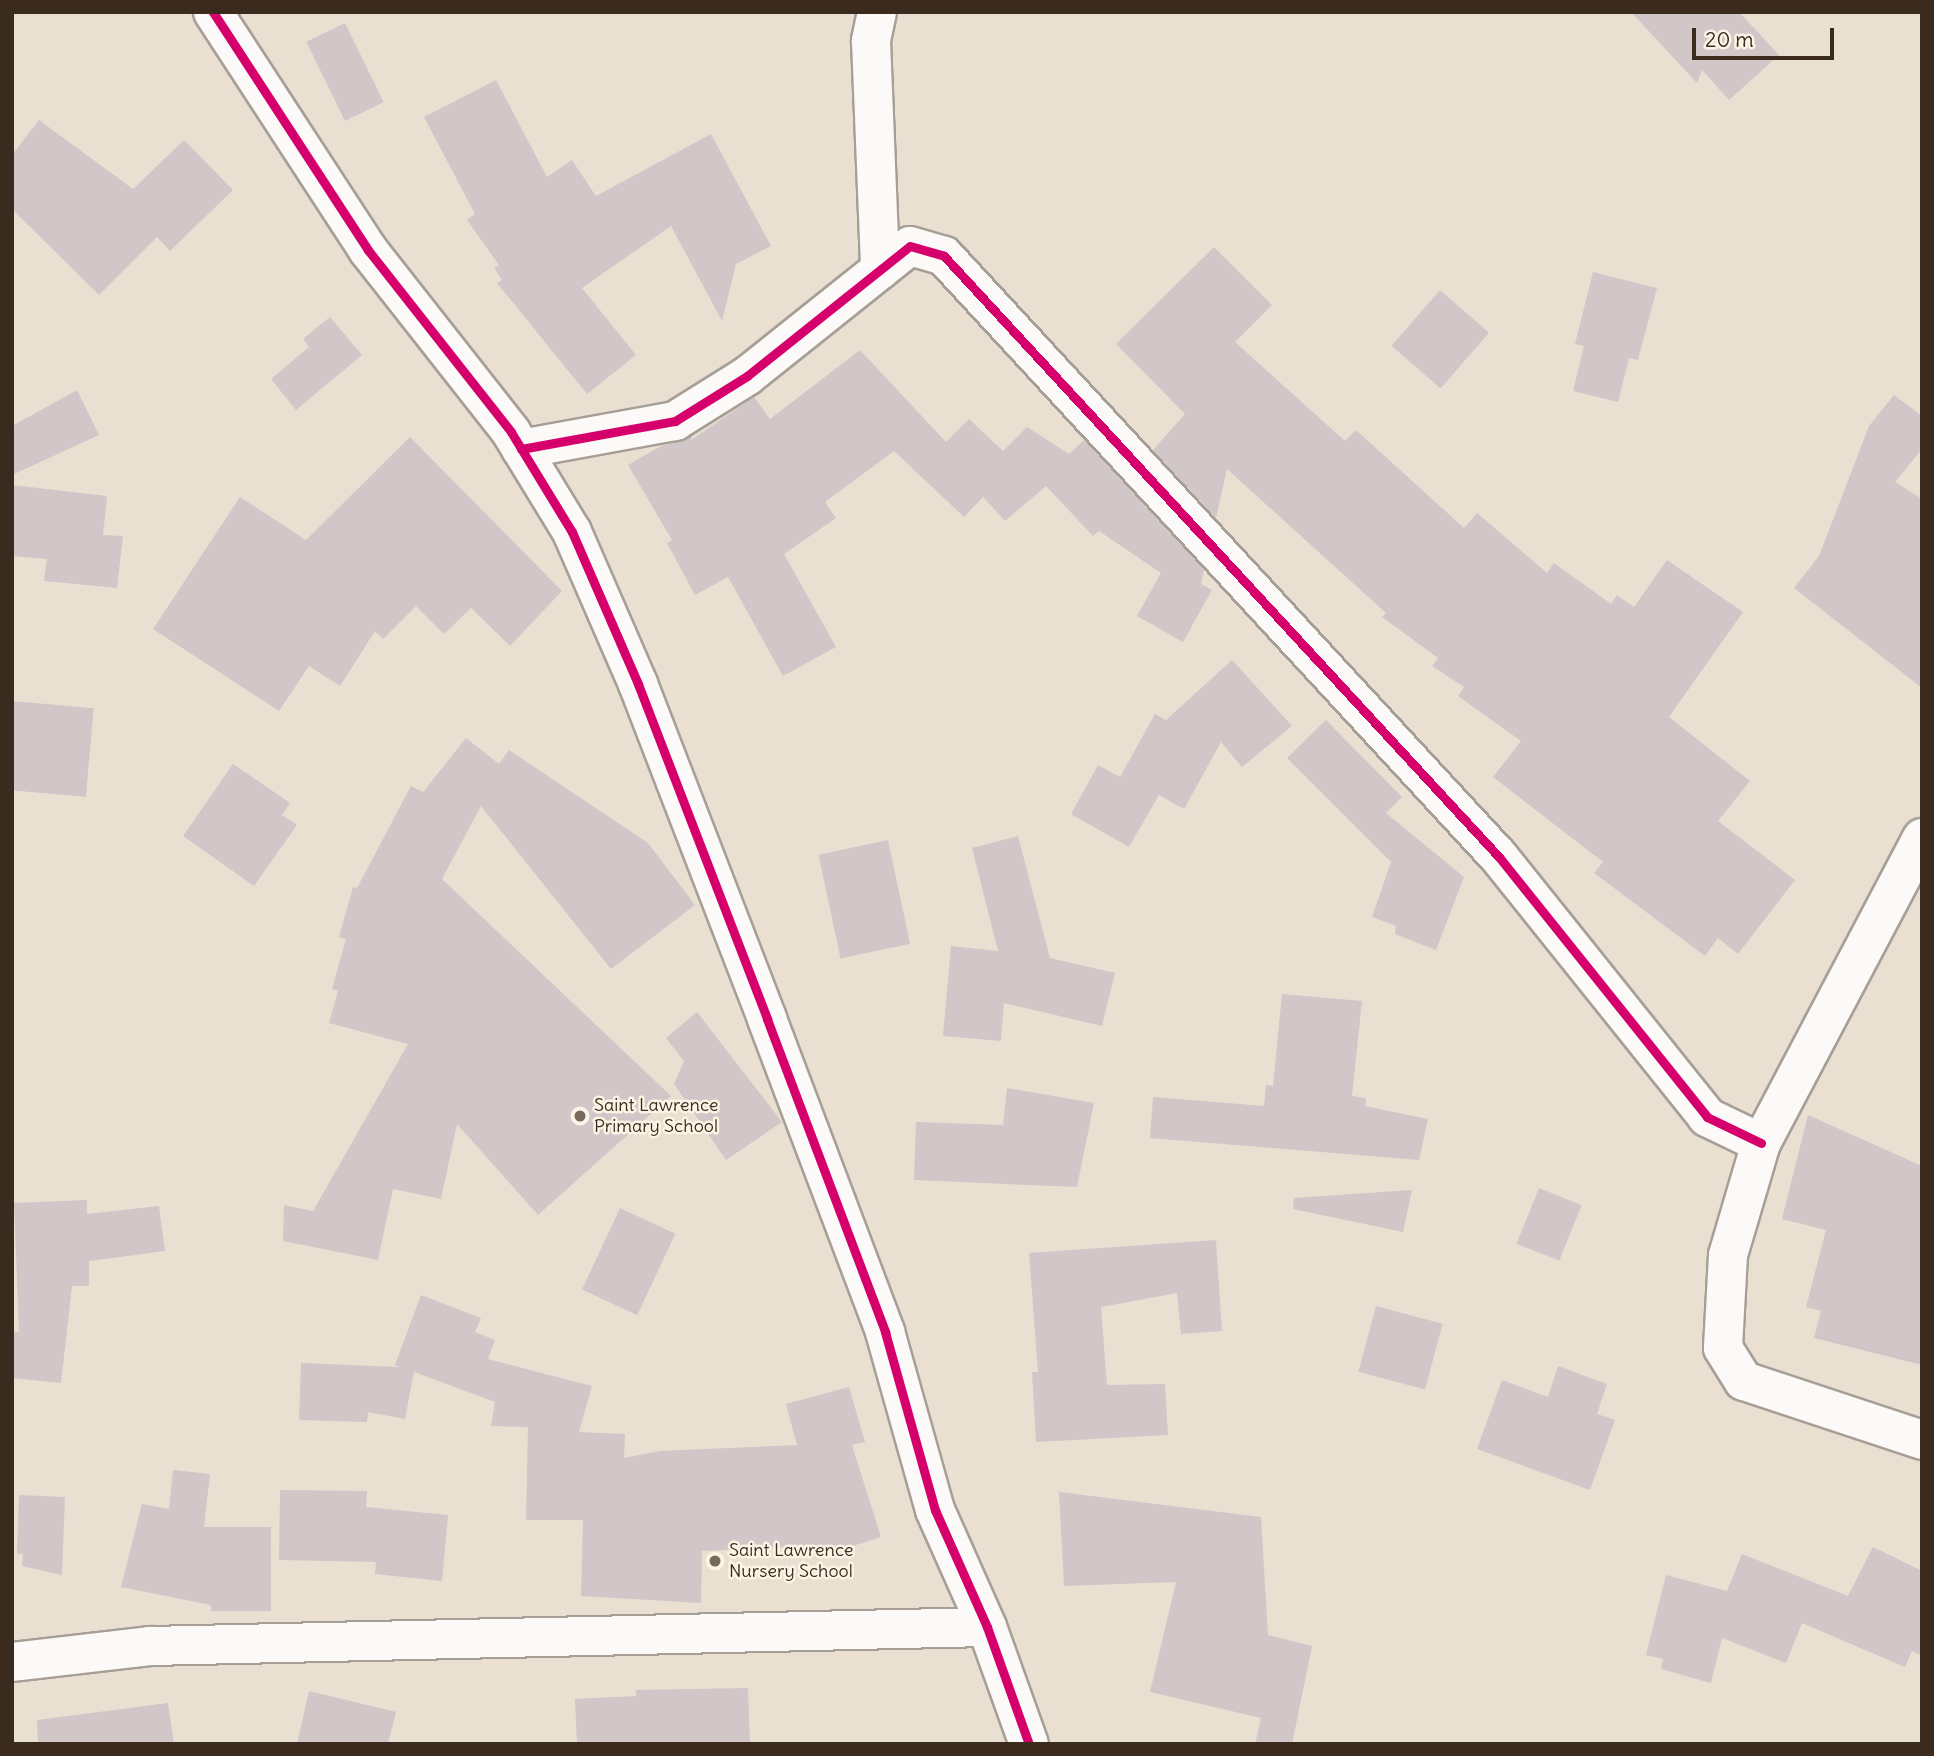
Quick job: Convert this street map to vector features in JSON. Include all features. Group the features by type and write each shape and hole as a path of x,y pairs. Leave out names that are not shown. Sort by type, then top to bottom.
{"street":[{"path":"213,12 368,250 521,449 572,532 638,684 885,1332 935,1510 987,1628 1029,1744"},
{"path":"877,12 871,41 880,270"},
{"path":"521,449 675,421 747,376 910,246 944,256 967,276 1499,857 1707,1117 1762,1143"},
{"path":"1922,838 1762,1143 1728,1255 1723,1348 1744,1381 1922,1440"},
{"path":"12,1662 150,1646 987,1628"}],"building":[{"path":"1631,12 1739,12 1779,55 1729,100 1702,70 1697,83"},
{"path":"345,23 384,102 345,121 306,42"},
{"path":"496,80 547,177 572,160 596,196 711,134 771,246 736,264 722,321 671,226 582,288 636,355 587,394 497,283 502,280 494,268 499,265 467,220 475,214 424,117"},
{"path":"39,120 133,189 184,140 233,190 170,251 157,237 99,295 12,209 12,155"},
{"path":"1214,247 1272,305 1235,342 1345,441 1356,430 1464,528 1477,513 1547,573 1554,563 1611,604 1617,595 1634,607 1667,560 1743,612 1669,717 1750,781 1718,821 1795,880 1738,954 1718,938 1705,956 1594,873 1603,862 1493,777 1521,741 1458,696 1464,687 1432,666 1438,658 1382,617 1386,613 1227,469 1216,518 1153,450 1185,414 1116,344"},
{"path":"1593,272 1657,288 1638,360 1629,358 1618,402 1573,391 1584,346 1575,344"},
{"path":"1440,290 1489,333 1441,388 1391,346"},
{"path":"330,317 362,355 296,410 271,379 309,347 303,339"},
{"path":"860,350 946,442 969,419 1003,451 1027,427 1069,454 1084,440 1204,570 1201,584 1212,590 1183,642 1137,616 1161,573 1099,531 1093,536 1046,486 1005,521 983,497 964,517 894,451 825,502 836,518 784,554 836,647 783,676 728,577 695,595 667,543 672,540 628,465 661,446 692,436 691,440 754,397 770,419"},
{"path":"77,390 99,435 12,475 12,426"},
{"path":"1894,395 1922,416 1922,449 1895,482 1922,499 1922,688 1794,588 1819,556 1869,426"},
{"path":"410,437 562,591 510,646 471,608 444,634 416,606 383,639 375,631 340,686 309,666 279,711 153,629 240,497 306,540"},
{"path":"12,485 107,496 103,535 123,536 117,588 44,581 47,559 12,556"},
{"path":"1232,660 1292,726 1242,767 1221,742 1184,809 1159,795 1129,847 1071,814 1098,765 1120,777 1155,714 1166,720"},
{"path":"12,701 94,708 86,797 12,790"},
{"path":"1326,720 1402,797 1386,813 1464,877 1436,950 1395,934 1396,926 1372,917 1391,862 1287,758"},
{"path":"466,738 499,764 509,750 648,843 695,905 611,969 481,806 442,879 671,1096 538,1215 457,1124 441,1199 393,1189 378,1260 283,1241 284,1205 313,1211 408,1044 329,1023 338,991 332,989 346,939 339,937 353,887 357,888 411,786 423,792"},
{"path":"233,764 290,803 282,815 297,825 254,886 183,836"},
{"path":"1018,836 1050,958 1115,973 1102,1026 1004,1003 1001,1041 943,1036 951,946 998,951 972,848"},
{"path":"888,840 910,944 841,958 819,855"},
{"path":"1282,994 1362,1001 1352,1096 1366,1098 1365,1106 1428,1119 1419,1160 1150,1138 1153,1097 1264,1106 1266,1085 1273,1086"},
{"path":"697,1012 782,1122 726,1160 674,1084 684,1061 666,1038"},
{"path":"1007,1088 1094,1103 1077,1187 914,1180 916,1122 1003,1125"},
{"path":"1808,1115 1922,1166 1922,1365 1814,1338 1821,1311 1806,1307 1826,1230 1782,1219"},
{"path":"1539,1188 1582,1205 1559,1261 1517,1244"},
{"path":"1412,1190 1403,1232 1293,1209 1294,1198"},
{"path":"87,1200 87,1214 159,1206 165,1251 89,1261 89,1286 72,1286 61,1383 12,1378 12,1331 19,1332 14,1203"},
{"path":"620,1208 675,1234 637,1315 582,1290"},
{"path":"1216,1240 1222,1331 1181,1334 1177,1293 1101,1307 1107,1385 1165,1384 1168,1435 1036,1442 1032,1372 1038,1372 1029,1253"},
{"path":"421,1295 481,1318 475,1332 495,1340 488,1359 592,1386 579,1432 625,1434 624,1458 660,1451 797,1445 786,1404 849,1387 865,1442 852,1445 881,1537 837,1551 835,1545 702,1551 701,1603 581,1596 583,1520 526,1520 528,1427 491,1426 495,1402 414,1372 405,1419 368,1412 367,1422 299,1420 301,1363 399,1367 395,1365"},
{"path":"1376,1306 1443,1324 1425,1390 1358,1372"},
{"path":"1558,1366 1607,1384 1597,1414 1615,1420 1590,1490 1477,1449 1502,1380 1548,1397"},
{"path":"173,1470 210,1474 204,1527 271,1527 271,1611 211,1611 211,1605 121,1587 142,1504 169,1509"},
{"path":"280,1490 367,1491 366,1507 448,1515 442,1581 375,1574 376,1562 279,1560"},
{"path":"1059,1492 1261,1517 1268,1635 1312,1646 1292,1744 1255,1744 1261,1718 1150,1692 1176,1582 1064,1586"},
{"path":"19,1495 65,1497 62,1575 22,1566 23,1554 17,1554"},
{"path":"1873,1547 1922,1571 1922,1656 1912,1651 1905,1667 1802,1623 1786,1663 1722,1638 1711,1683 1661,1669 1663,1659 1646,1655 1666,1575 1727,1591 1742,1554 1848,1596"},
{"path":"748,1688 750,1744 577,1744 575,1699 636,1696 636,1690"},
{"path":"309,1691 396,1712 388,1744 297,1744"},
{"path":"168,1703 174,1744 38,1744 37,1720"}],"cycle path":[{"path":"213,12 368,250 511,432 572,532 638,684 767,1019 885,1332 935,1510 987,1627 1029,1744"},
{"path":"521,449 675,421 747,376 910,246 944,256 1499,857 1707,1117 1761,1143"}],"place":[{"name":"Saint Lawrence Primary School","path":"580,1116"},
{"name":"Saint Lawrence Nursery School","path":"715,1561"}]}
